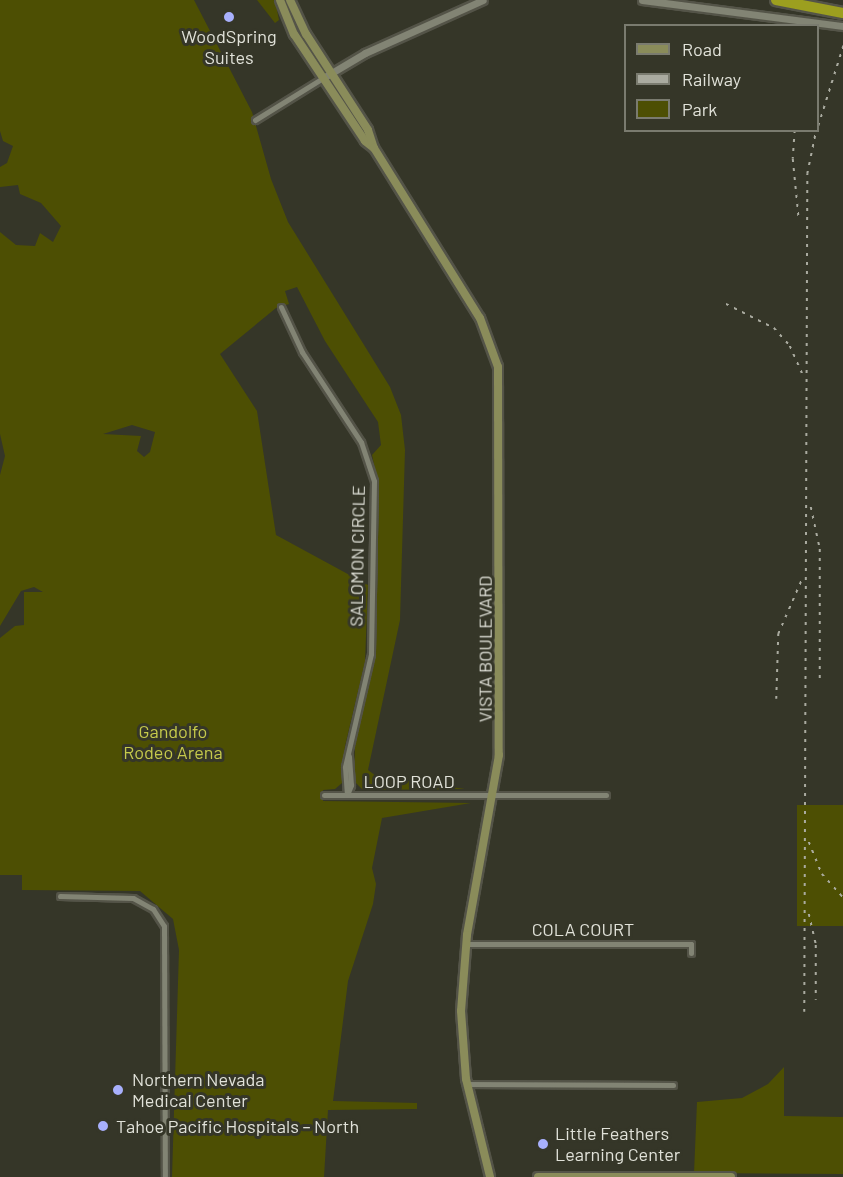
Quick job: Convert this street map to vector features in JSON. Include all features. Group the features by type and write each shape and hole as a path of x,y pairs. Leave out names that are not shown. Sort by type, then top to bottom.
{"highway":[{"path":"776,0 843,10"},
{"path":"782,0 843,10"}],"main road":[{"name":"VISTA BOULEVARD","path":"280,0 288,23 365,141 374,148"},
{"name":"VISTA BOULEVARD","path":"290,0 331,73 368,130 374,148 480,318 498,367 499,733 493,796 466,944 461,1011 467,1084 490,1177"},
{"path":"538,1177 731,1177"}],"street":[{"path":"255,120 365,52 483,0"},
{"path":"642,0 843,26"},
{"name":"SALOMON CIRCLE","path":"281,307 302,352 362,442 374,481 371,654 345,767 347,795"},
{"name":"LOOP ROAD","path":"324,795 606,795"},
{"path":"60,896 133,898 153,909 164,926 165,1177"},
{"name":"COLA COURT","path":"466,944 691,944 691,953"},
{"path":"467,1084 673,1085"}],"green space":[{"name":"Gandolfo Rodeo Arena","path":"0,0 194,0 252,112 271,179 288,222 390,387 401,415 405,450 400,620 368,770 376,776 465,789 363,790 354,781 355,746 376,646 379,487 372,455 381,445 378,422 325,341 297,287 285,291 289,304 276,308 220,354 257,411 276,535 368,585 365,662 345,746 342,783 335,789 323,790 323,801 471,803 382,818 372,868 376,884 373,904 348,981 333,1101 417,1103 417,1109 328,1110 324,1177 172,1177 179,950 173,919 140,891 22,890 22,875 0,875 0,638 15,626 24,625 24,592 43,592 34,587 21,591 0,626 0,475 5,456 0,434 0,232 16,245 35,246 40,233 53,242 61,226 41,203 20,194 18,185 0,187 0,167 7,163 13,146 3,141 0,131","holes":["132,425 155,432 150,452 144,457 137,451 141,436 103,434"]},
{"path":"257,0 275,0 279,20 275,23"},
{"path":"797,805 843,805 843,926 797,926"},
{"path":"784,1067 784,1116 843,1117 843,1174 694,1173 697,1102 742,1098 768,1084"}],"railway":[{"path":"819,123 843,46"},
{"path":"795,132 793,159 799,220"},
{"path":"804,1012 807,174 816,132"},
{"path":"726,304 774,328 790,346 802,373"},
{"path":"811,507 820,549 820,680"},
{"path":"776,699 778,634 801,581"},
{"path":"809,842 822,874 843,897"},
{"path":"809,914 816,945 816,1000"}],"place":[{"name":"WoodSpring Suites","path":"229,17"},
{"name":"Northern Nevada Medical Center","path":"118,1090"},
{"name":"Tahoe Pacific Hospitals – North","path":"103,1126"},
{"name":"Little Feathers Learning Center","path":"543,1144"}]}
